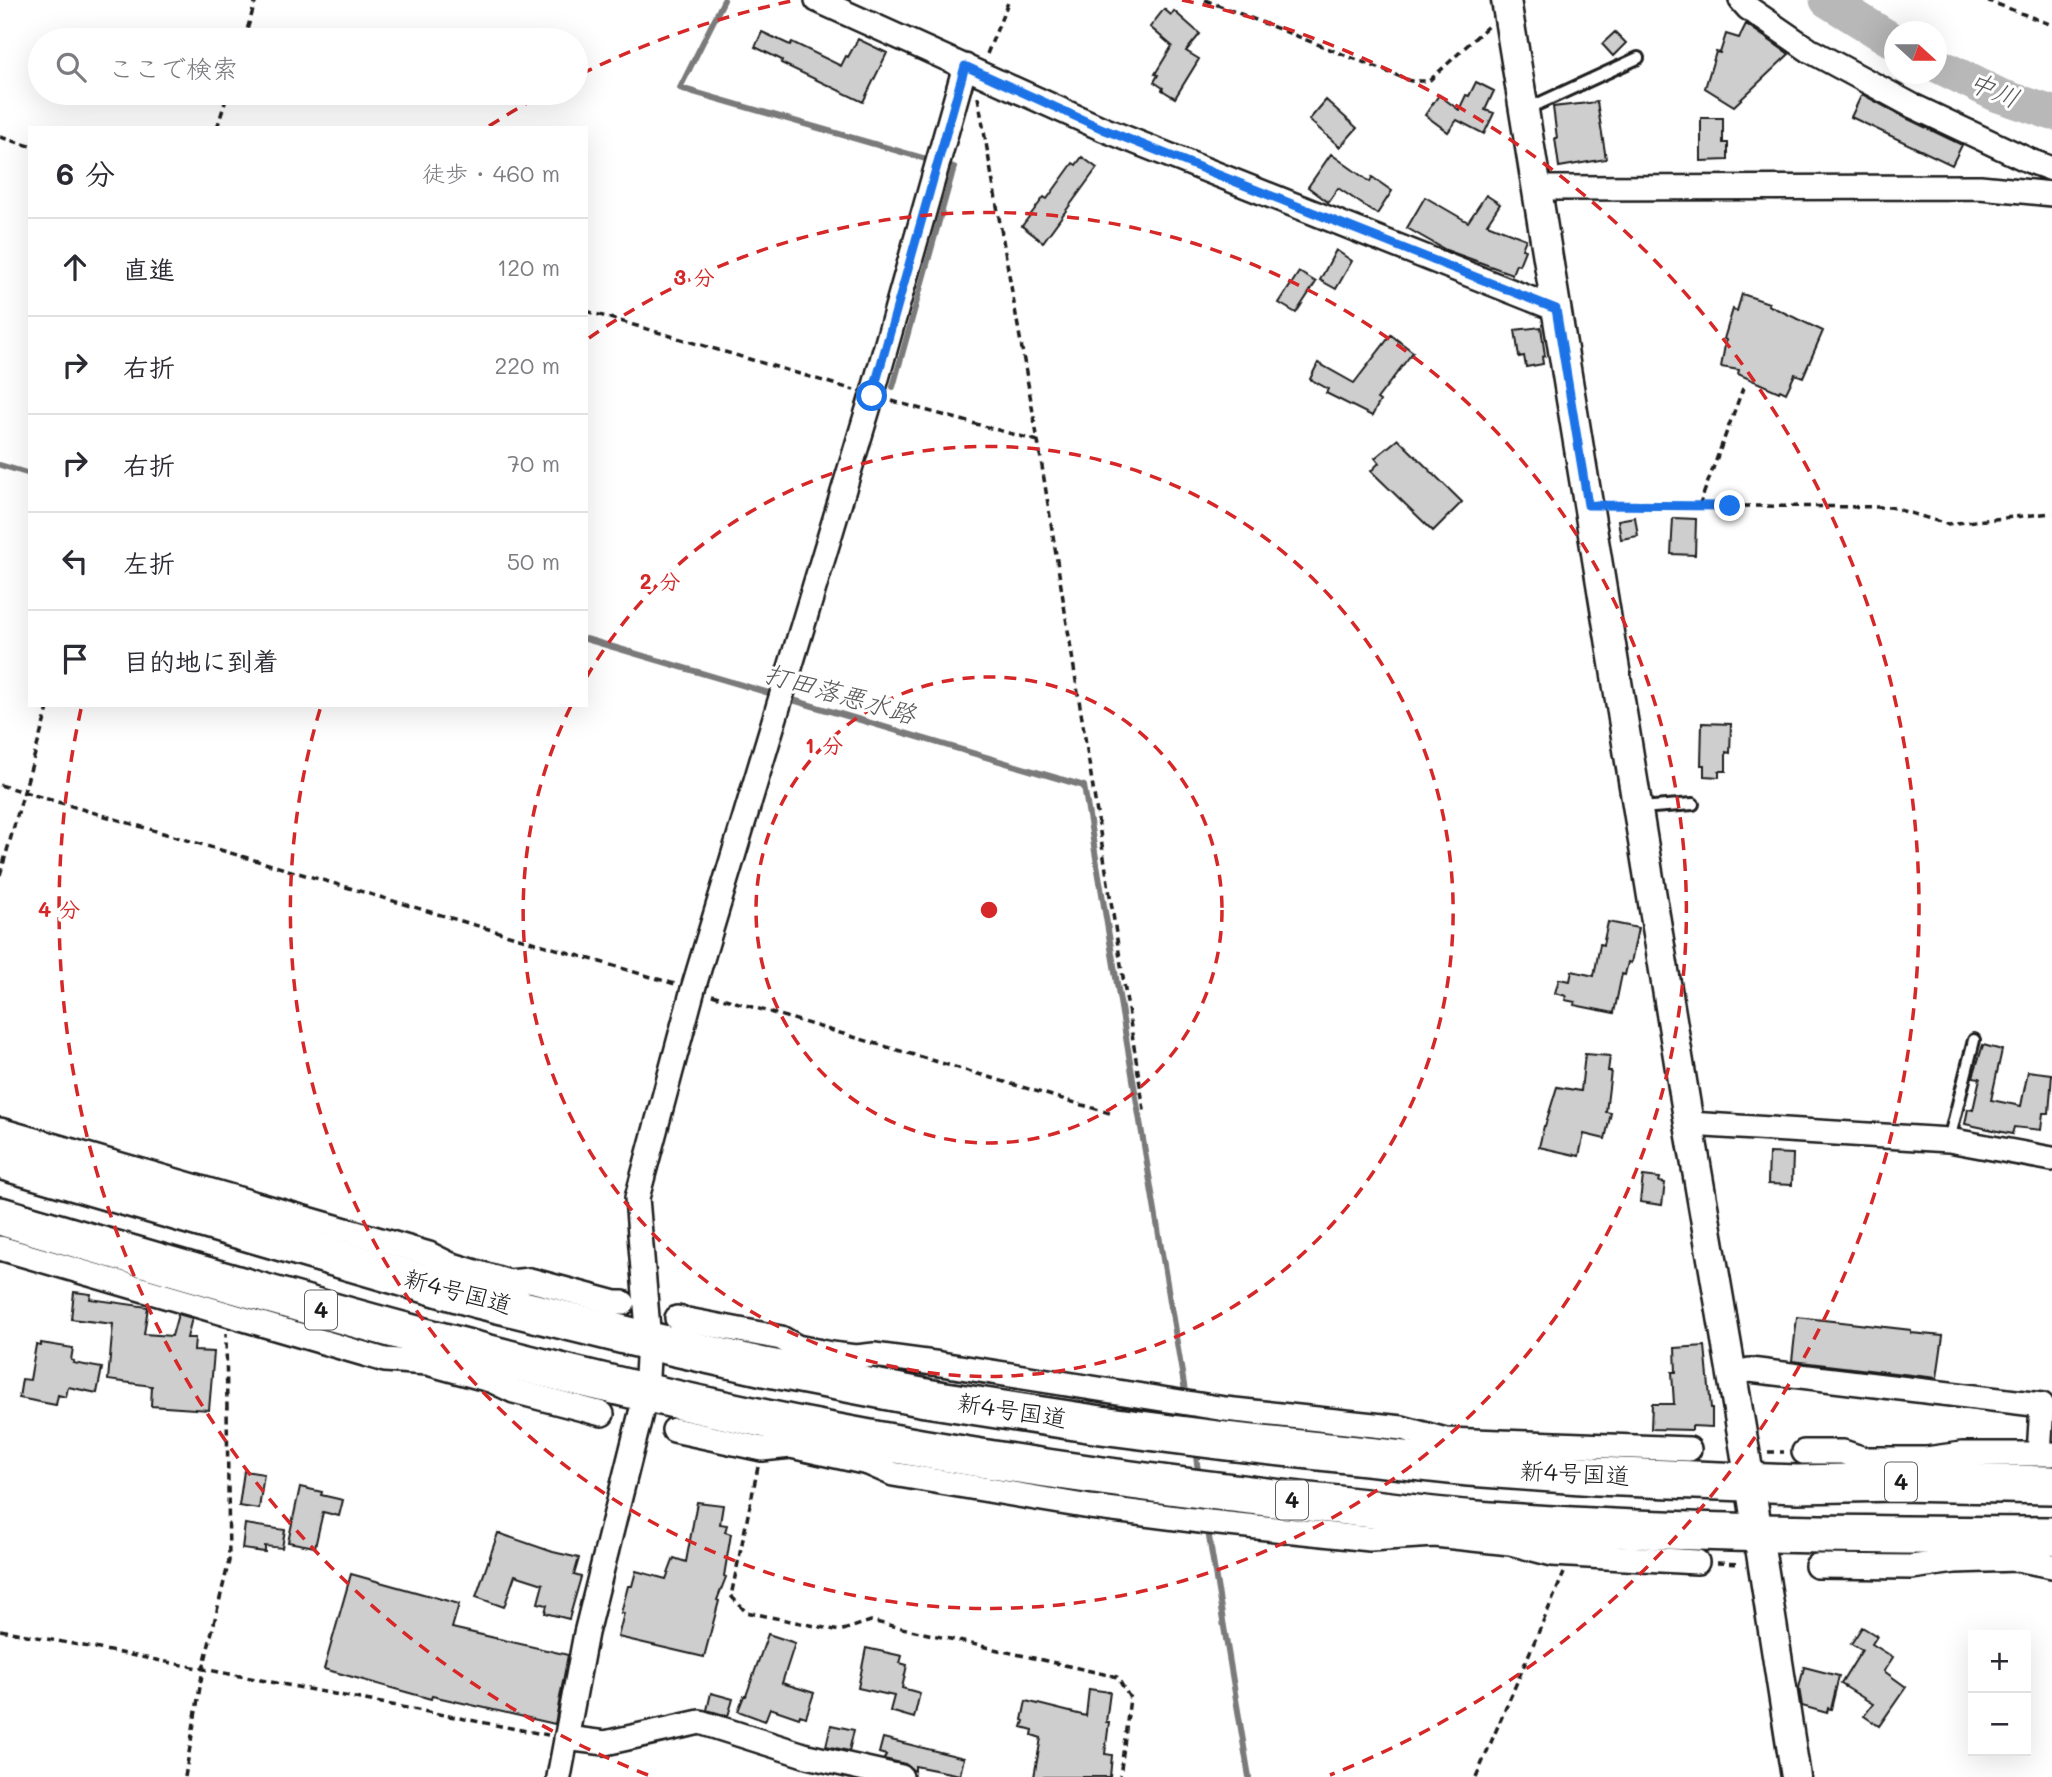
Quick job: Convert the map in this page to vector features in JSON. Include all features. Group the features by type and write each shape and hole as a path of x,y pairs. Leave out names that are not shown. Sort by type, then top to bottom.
{"highway":[{"name":"新4号国道","path":"0,1160 481,1287 649,1341 829,1367 926,1398 1101,1425 1226,1441 1471,1454 1595,1476 1797,1484 1896,1471 2048,1464"},
{"name":"新4号国道","path":"0,1216 278,1298 464,1361 646,1393 827,1442 1052,1469 1473,1529 1751,1549 1985,1548 2052,1536"}],"street":[{"path":"817,0 1103,129 1556,309"},
{"path":"1741,0 1748,8 1809,50 1913,106 2052,169"},
{"path":"1507,4 1637,808 1750,1482 1751,1549 1796,1777"},
{"path":"559,1777 586,1633 646,1393 649,1341 637,1198 693,989 972,69"},
{"path":"1537,188 1980,187 2052,194"},
{"path":"1689,1124 1949,1140 2052,1159"},
{"path":"0,1130 429,1254 449,1264 481,1287 530,1280 623,1303"},
{"path":"0,1248 385,1360 428,1363 464,1361 493,1381 514,1391 603,1414"},
{"path":"677,1318 781,1338 829,1367"},
{"path":"1732,1374 1750,1370 2042,1405 2048,1464"},
{"path":"674,1430 761,1449 827,1442"},
{"path":"1471,1454 1689,1449"},
{"path":"1804,1452 1843,1452 1896,1471"},
{"path":"1473,1529 1510,1544 1552,1554 1697,1562"},
{"path":"1817,1566 1912,1567 1955,1561 1985,1548 2017,1559 2052,1566"},
{"path":"566,1738 605,1744 700,1722 807,1756 901,1777"}],"lane":[{"path":"1525,110 1639,58"},
{"path":"1637,808 1693,804"},
{"path":"1949,1140 1974,1040"}],"path":[{"path":"248,28 256,0"},
{"path":"1009,0 972,69 1038,441 1145,1116"},
{"path":"1205,0 1411,81 1429,81 1507,4"},
{"path":"1986,0 2052,25"},
{"path":"218,126 224,105"},
{"path":"0,137 28,145"},
{"path":"588,312 872,396 1038,441"},
{"path":"1699,506 1743,387"},
{"path":"1588,505 1890,507 1947,524 2052,513"},
{"path":"0,875 48,707"},
{"path":"0,785 1113,1114"},
{"path":"185,1777 203,1669 229,1561 226,1314"},
{"path":"761,1449 731,1597 746,1612 840,1631 871,1621 1117,1677 1130,1698 1120,1777"},
{"path":"1697,1562 1751,1549"},
{"path":"1476,1777 1571,1555"},
{"path":"0,1630 566,1738"}],"building":[{"path":"1164,9 1171,15 1174,11 1200,34 1186,51 1199,59 1175,98 1154,82 1158,75 1155,74 1172,46 1150,27"},
{"path":"1746,24 1789,54 1734,106 1705,88 1716,52 1720,53 1726,34 1739,38"},
{"path":"762,32 790,45 792,42 841,66 858,39 887,53 863,102 781,63 782,60 755,47"},
{"path":"1615,32 1626,43 1613,56 1602,44"},
{"path":"1476,82 1494,91 1485,110 1494,113 1484,134 1457,120 1448,132 1425,115 1439,95 1459,110"},
{"path":"1862,94 1962,145 1952,165 1851,117"},
{"path":"1326,100 1357,128 1340,147 1309,120"},
{"path":"1597,102 1606,159 1559,167 1553,107"},
{"path":"1701,118 1723,118 1723,143 1728,143 1728,160 1701,161"},
{"path":"1331,154 1370,182 1372,177 1392,191 1377,214 1338,188 1328,202 1308,187"},
{"path":"1082,157 1097,168 1043,242 1022,226 1044,197 1047,199 1073,163 1076,165"},
{"path":"1486,195 1500,204 1487,224 1526,239 1519,265 1516,264 1512,274 1446,250 1407,228 1425,197 1468,222"},
{"path":"1336,250 1352,261 1336,289 1320,280"},
{"path":"1299,272 1316,282 1296,313 1279,303"},
{"path":"1742,294 1769,303 1768,305 1823,331 1803,377 1795,374 1786,393 1738,374 1739,370 1721,367 1724,339 1733,309 1737,311"},
{"path":"1541,327 1545,356 1542,357 1543,364 1526,367 1524,356 1519,357 1515,330"},
{"path":"1391,335 1413,352 1377,399 1380,401 1372,416 1326,393 1328,389 1310,379 1318,363 1354,383"},
{"path":"1398,439 1462,502 1433,531 1371,471 1379,463 1375,458"},
{"path":"1635,517 1638,536 1621,539 1618,520"},
{"path":"1673,518 1696,519 1695,555 1671,554"},
{"path":"1702,723 1731,724 1726,771 1719,771 1719,777 1704,776 1704,765 1701,765"},
{"path":"1608,922 1638,928 1631,963 1628,962 1625,975 1622,974 1614,1013 1574,1005 1575,1002 1565,1000 1566,996 1555,993 1559,979 1570,981 1572,971 1594,976 1600,944 1603,945"},
{"path":"1983,1045 2002,1050 1991,1100 2021,1106 2028,1071 2052,1074 2049,1113 2043,1113 2041,1130 2014,1127 2012,1134 1965,1124 1968,1109 1973,1110 1980,1078 1973,1077"},
{"path":"1585,1054 1610,1056 1606,1112 1611,1113 1605,1139 1584,1134 1579,1156 1539,1147 1557,1087 1581,1091"},
{"path":"1769,1153 1793,1154 1792,1185 1768,1184"},
{"path":"1643,1176 1660,1178 1659,1182 1665,1183 1662,1205 1640,1202"},
{"path":"74,1292 91,1294 90,1299 148,1307 144,1334 172,1336 178,1314 192,1318 187,1338 195,1338 194,1351 214,1352 209,1410 151,1406 152,1386 108,1380 113,1324 71,1319"},
{"path":"1797,1317 1943,1336 1937,1378 1792,1361"},
{"path":"41,1343 73,1348 73,1363 102,1368 97,1393 68,1387 66,1397 58,1395 56,1405 19,1398 22,1379 30,1380 36,1345 41,1346"},
{"path":"1705,1346 1712,1427 1692,1426 1692,1430 1651,1429 1652,1404 1674,1404 1672,1372 1676,1372 1675,1348"},
{"path":"244,1471 264,1474 259,1509 239,1506"},
{"path":"300,1487 343,1500 339,1516 323,1512 315,1547 288,1542"},
{"path":"697,1502 723,1505 720,1524 727,1525 725,1532 731,1534 724,1576 726,1577 717,1600 719,1601 704,1657 618,1637 628,1586 632,1586 636,1571 666,1579 674,1558 686,1562"},
{"path":"245,1524 285,1530 282,1548 265,1546 265,1552 242,1549"},
{"path":"498,1533 579,1558 574,1575 581,1577 569,1619 545,1613 547,1605 538,1603 543,1584 515,1575 504,1607 476,1597"},
{"path":"351,1574 459,1604 452,1628 568,1655 555,1724 432,1696 431,1699 324,1669"},
{"path":"1862,1627 1877,1636 1872,1644 1893,1657 1884,1671 1906,1687 1879,1726 1864,1716 1873,1704 1841,1684 1862,1650 1851,1644"},
{"path":"768,1634 795,1643 782,1683 814,1693 806,1717 800,1715 799,1718 770,1708 765,1721 738,1711"},
{"path":"866,1648 902,1656 900,1663 907,1665 902,1688 920,1693 914,1718 890,1711 894,1696 858,1688"},
{"path":"1804,1667 1839,1676 1831,1709 1828,1708 1827,1713 1802,1706 1799,1688"},
{"path":"1089,1689 1110,1692 1105,1754 1112,1755 1110,1777 1034,1777 1041,1738 1032,1735 1033,1730 1022,1727 1026,1701 1086,1716"},
{"path":"711,1693 733,1699 728,1716 707,1710"},
{"path":"831,1725 854,1730 849,1751 826,1746"},
{"path":"883,1738 964,1758 960,1775 915,1766 915,1771 905,1764 884,1759 886,1755 879,1753"}],"waterway":[{"path":"724,0 680,88 933,161"},
{"name":"中川","path":"1827,0 1884,35"},
{"name":"中川","path":"1947,70 1998,95 2052,113"},
{"path":"893,387 954,167 944,164"},
{"name":"打田落悪水路","path":"0,465 28,473"},
{"name":"打田落悪水路","path":"588,640 776,695"},
{"path":"786,698 1084,786 1186,1397"},
{"path":"1195,1450 1199,1477"},
{"path":"1203,1501 1249,1777"}],"route":[{"path":"872,396 965,66 1103,129 1556,309 1588,505 1730,506"}]}
